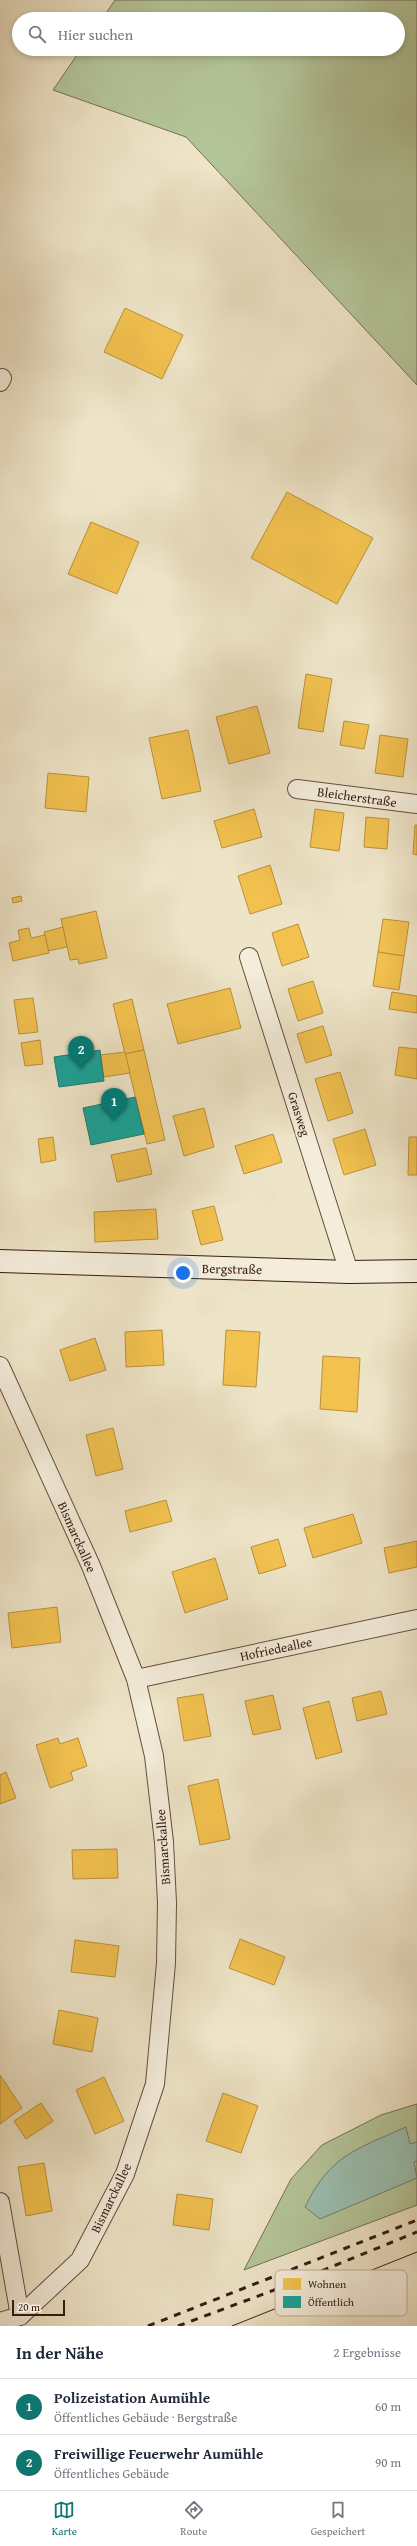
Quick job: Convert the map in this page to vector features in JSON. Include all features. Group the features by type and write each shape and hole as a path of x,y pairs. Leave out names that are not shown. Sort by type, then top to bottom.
{"street":[{"name":"Bleicherstraße","path":"297,789 417,804"},
{"name":"Grasweg","path":"249,957 349,1272"},
{"name":"Bergstraße","path":"0,1261 349,1272 417,1271"},
{"name":"Bismarckallee","path":"0,1366 91,1566 136,1679 154,1756 164,1842 166,1963 155,2084 125,2174 80,2260 20,2316"},
{"name":"Hofriedeallee","path":"136,1679 417,1619"},
{"path":"0,2202 20,2316 0,2322"}],"shaded area":[{"path":"115,0 417,0 417,385 186,137 53,90 76,56 405,56 405,12 107,12"},
{"path":"417,2104 417,2205 244,2270 291,2179 322,2145 381,2115"},
{"path":"406,2127 410,2144 417,2142 417,2161 414,2162 417,2178 320,2219 305,2207 324,2176 346,2156 373,2141"}],"building: Wohnen":[{"path":"125,308 183,335 162,379 104,352"},
{"path":"287,492 373,538 337,604 251,558"},
{"path":"91,522 139,542 117,594 68,574"},
{"path":"306,674 332,679 323,732 298,728"},
{"path":"257,706 270,753 229,764 216,717"},
{"path":"344,721 369,725 364,749 340,745"},
{"path":"188,730 201,791 162,799 149,738"},
{"path":"380,735 408,739 403,777 375,773"},
{"path":"48,773 89,777 86,812 45,808"},
{"path":"254,809 262,837 222,848 214,821"},
{"path":"315,809 344,813 339,851 310,847"},
{"path":"366,817 389,819 387,849 364,847"},
{"path":"415,825 417,825 417,855 413,854"},
{"path":"270,865 282,904 250,914 238,876"},
{"path":"21,896 22,901 13,903 12,898"},
{"path":"96,911 107,958 79,964 78,959 70,960 61,919"},
{"path":"383,919 409,922 404,956 378,952"},
{"path":"298,924 309,957 282,966 272,933"},
{"path":"63,927 67,947 48,951 44,932"},
{"path":"29,928 31,938 45,935 49,953 13,961 9,943 20,940 18,930"},
{"path":"378,952 404,956 399,990 373,986"},
{"path":"313,981 323,1013 298,1021 288,989"},
{"path":"230,988 241,1028 178,1044 167,1004"},
{"path":"392,992 417,996 417,1013 389,1009"},
{"path":"33,998 38,1032 19,1034 14,1000"},
{"path":"132,999 144,1050 125,1054 113,1004"},
{"path":"323,1026 332,1055 306,1063 297,1034"},
{"path":"40,1040 43,1064 25,1066 21,1043"},
{"path":"399,1047 417,1049 417,1079 395,1075"},
{"path":"144,1050 165,1140 147,1144 125,1054"},
{"path":"125,1052 130,1073 104,1077 100,1055"},
{"path":"340,1072 353,1113 328,1121 315,1079"},
{"path":"204,1108 214,1147 184,1156 173,1116"},
{"path":"365,1129 376,1165 344,1175 333,1139"},
{"path":"273,1134 282,1162 244,1174 235,1146"},
{"path":"53,1137 56,1160 41,1163 38,1139"},
{"path":"409,1137 417,1137 417,1175 408,1175"},
{"path":"146,1148 152,1174 117,1182 111,1155"},
{"path":"214,1206 223,1240 201,1245 192,1211"},
{"path":"156,1209 158,1239 95,1242 94,1212"},
{"path":"162,1330 164,1365 126,1367 125,1332"},
{"path":"226,1330 260,1332 256,1387 223,1385"},
{"path":"95,1338 106,1370 70,1381 60,1350"},
{"path":"323,1356 360,1358 357,1412 320,1409"},
{"path":"113,1428 123,1469 96,1476 86,1435"},
{"path":"166,1500 172,1521 130,1532 125,1511"},
{"path":"353,1514 362,1543 313,1558 304,1528"},
{"path":"278,1539 286,1566 259,1574 251,1547"},
{"path":"417,1541 417,1567 389,1573 384,1548"},
{"path":"215,1558 228,1599 185,1613 172,1572"},
{"path":"57,1607 61,1642 12,1648 8,1613"},
{"path":"381,1691 387,1714 357,1721 352,1698"},
{"path":"203,1694 211,1736 184,1741 177,1698"},
{"path":"273,1695 281,1729 253,1735 245,1701"},
{"path":"329,1701 342,1752 316,1759 303,1708"},
{"path":"58,1738 60,1744 78,1738 87,1766 71,1772 73,1780 50,1788 36,1745"},
{"path":"6,1772 16,1798 0,1804 0,1775"},
{"path":"218,1779 230,1839 200,1845 188,1786"},
{"path":"117,1849 118,1878 73,1879 72,1850"},
{"path":"240,1939 285,1957 274,1985 229,1968"},
{"path":"75,1940 119,1946 115,1977 71,1972"},
{"path":"59,2010 98,2018 92,2052 53,2044"},
{"path":"0,2075 22,2108 0,2124"},
{"path":"104,2077 124,2121 95,2134 76,2090"},
{"path":"223,2093 258,2106 241,2153 206,2141"},
{"path":"41,2103 53,2121 26,2139 14,2121"},
{"path":"44,2163 52,2211 26,2216 18,2167"},
{"path":"177,2194 213,2199 209,2230 173,2225"}],"building: Öffentlich":[{"path":"100,1050 104,1081 59,1087 54,1057"},
{"path":"135,1097 144,1134 91,1145 83,1108"}],"tram line":[{"path":"372,2270 417,2252"},
{"path":"232,2326 275,2309"}],"railway":[{"path":"290,2270 417,2220"},
{"path":"324,2270 417,2232"},
{"path":"148,2326 275,2276"},
{"path":"178,2326 275,2290"}],"place":[{"name":"Freiwillige Feuerwehr Aumühle","path":"81,1069"},
{"name":"Polizeistation Aumühle","path":"114,1121"}]}
